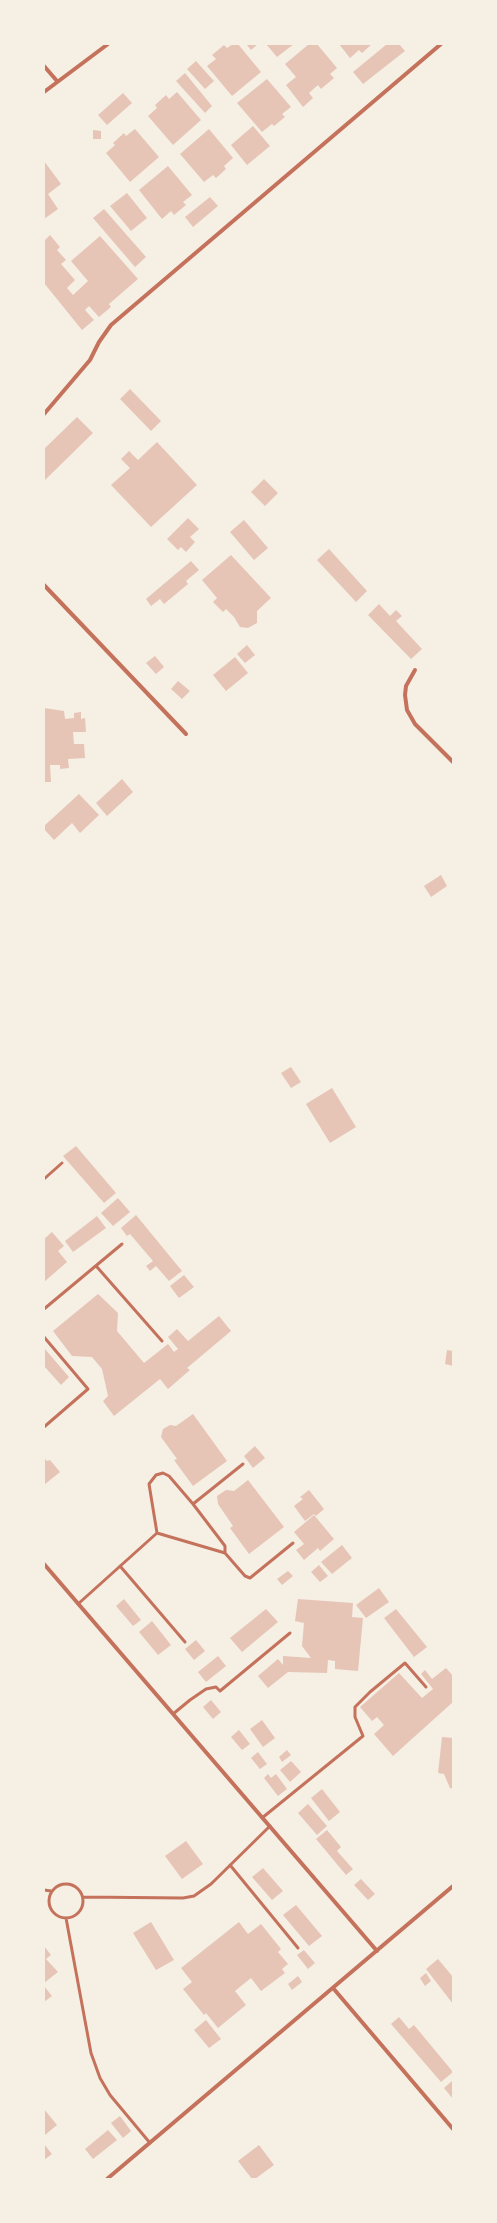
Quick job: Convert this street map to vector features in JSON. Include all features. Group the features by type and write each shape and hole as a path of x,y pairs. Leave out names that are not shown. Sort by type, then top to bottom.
{"street":[{"path":"44,92 108,44"},
{"path":"44,414 90,360 99,342 111,325 441,44"},
{"path":"44,66 57,81"},
{"path":"44,585 186,734"},
{"path":"415,670 406,686 405,695 407,710 415,724 453,762"},
{"path":"44,1564 377,1951"},
{"path":"107,2179 453,1886"},
{"path":"333,1988 453,2129"}],"lane":[{"path":"44,1179 62,1164"},
{"path":"44,1309 97,1267 122,1244"},
{"path":"97,1267 162,1341"},
{"path":"44,1337 88,1389 44,1427"},
{"path":"193,1504 244,1464"},
{"path":"157,1533 149,1484 156,1475 163,1473 169,1476 193,1504 224,1546 225,1553"},
{"path":"157,1533 225,1553 245,1576 250,1578 293,1543"},
{"path":"78,1604 157,1533"},
{"path":"120,1566 185,1642"},
{"path":"173,1714 206,1689 216,1686 220,1691 290,1633"},
{"path":"262,1818 363,1736 355,1717 356,1707 370,1692 406,1663 426,1687"},
{"path":"83,1897 183,1898 194,1896 211,1884 270,1826"},
{"path":"230,1865 298,1948"},
{"path":"66,1883 77,1887 83,1897 81,1908 78,1913 66,1918 57,1916 50,1908 49,1896 51,1891 60,1884 66,1883"},
{"path":"44,1890 51,1891"},
{"path":"66,1918 91,2053 100,2078 110,2095 150,2143"}],"building":[{"path":"233,44 238,44 261,72 232,96 207,66 216,59 212,55 224,45 227,48"},
{"path":"246,44 258,44 251,50"},
{"path":"266,44 294,44 277,57"},
{"path":"309,44 317,44 337,68 330,74 334,78 321,89 318,85 309,93 313,98 303,107 286,85 296,77 285,64"},
{"path":"339,44 372,44 362,53 359,50 350,58"},
{"path":"387,44 399,44 405,51 363,84 353,72"},
{"path":"196,61 214,81 205,89 187,69"},
{"path":"185,73 212,106 205,113 176,81"},
{"path":"267,79 291,107 282,114 285,117 274,126 272,124 262,132 237,103"},
{"path":"177,92 201,120 173,145 148,116 157,108 155,105 166,95 169,99"},
{"path":"123,93 132,103 107,125 98,115"},
{"path":"253,126 270,146 247,165 231,145"},
{"path":"135,129 159,157 130,182 106,153 115,145 113,143 124,133 126,136"},
{"path":"209,129 233,158 224,166 226,169 216,178 213,175 204,182 180,154"},
{"path":"93,130 101,131 101,139 93,139"},
{"path":"44,161 61,184 48,194 58,209 44,219"},
{"path":"168,166 192,195 183,202 186,205 174,215 171,211 162,219 139,190"},
{"path":"127,193 147,218 131,231 110,206"},
{"path":"210,197 218,206 193,227 185,217"},
{"path":"104,209 146,257 135,267 93,218"},
{"path":"50,235 60,247 57,250 66,260 61,264 75,280 67,288 73,295 88,281 71,261 100,236 138,279 109,304 111,307 99,317 89,306 85,310 94,320 82,330 44,283 44,241"},
{"path":"130,389 161,421 151,431 120,399"},
{"path":"77,417 93,433 44,481 44,449"},
{"path":"157,442 197,485 151,527 111,485 130,468 121,459 129,451 138,460"},
{"path":"264,479 278,493 265,506 251,492"},
{"path":"188,518 199,529 190,537 195,542 186,552 181,547 178,550 167,539"},
{"path":"244,520 268,548 254,560 230,532"},
{"path":"329,549 367,591 356,602 317,560"},
{"path":"231,555 271,598 257,611 257,623 248,628 240,627 234,617 226,609 223,612 213,602 217,598 202,580"},
{"path":"191,561 199,570 186,581 188,584 164,604 160,599 151,606 146,599"},
{"path":"379,604 390,616 396,610 402,616 396,621 422,649 411,659 368,615"},
{"path":"247,645 255,655 245,663 237,654"},
{"path":"155,656 164,667 156,674 146,663"},
{"path":"235,657 248,673 226,691 213,675"},
{"path":"178,681 190,691 182,699 171,689"},
{"path":"44,708 64,711 65,719 74,718 74,713 81,712 81,719 85,718 86,732 73,732 74,744 84,744 85,758 68,759 69,768 60,769 60,765 50,765 51,782 44,782"},
{"path":"122,779 133,792 107,816 96,803"},
{"path":"79,794 99,815 80,833 72,823 54,840 44,829 44,826"},
{"path":"441,875 447,886 431,897 424,886"},
{"path":"291,1067 301,1082 291,1088 281,1073"},
{"path":"332,1088 356,1127 330,1143 306,1104"},
{"path":"76,1146 116,1193 104,1203 63,1156"},
{"path":"118,1198 130,1212 113,1226 101,1213"},
{"path":"136,1215 182,1271 169,1281 156,1266 150,1271 146,1266 153,1261 130,1234 127,1236 121,1228"},
{"path":"97,1216 106,1228 73,1252 65,1241"},
{"path":"52,1232 64,1246 58,1251 67,1262 44,1282 44,1239"},
{"path":"184,1275 194,1287 179,1298 170,1286"},
{"path":"98,1294 118,1313 117,1331 144,1363 168,1344 174,1352 178,1349 168,1337 177,1329 188,1341 219,1316 231,1331 187,1368 190,1370 168,1389 160,1379 114,1416 103,1401 108,1396 102,1369 92,1357 72,1356 53,1331"},
{"path":"44,1348 69,1377 61,1385 44,1366"},
{"path":"447,1350 453,1351 453,1366 445,1364"},
{"path":"193,1414 227,1461 193,1486 174,1460 177,1459 161,1437 163,1429 170,1425 176,1426"},
{"path":"255,1446 265,1458 253,1468 244,1456"},
{"path":"44,1458 47,1461 50,1460 60,1472 44,1485"},
{"path":"248,1480 284,1527 249,1554 230,1528 233,1526 218,1504 217,1496 226,1490 234,1491"},
{"path":"309,1490 324,1509 316,1516 314,1514 305,1521 294,1506 303,1499 300,1497"},
{"path":"314,1515 334,1539 320,1551 318,1548 304,1560 296,1550 304,1544 294,1532"},
{"path":"342,1545 352,1558 332,1574 321,1562"},
{"path":"319,1565 328,1576 320,1582 311,1572"},
{"path":"288,1571 293,1576 282,1585 277,1579"},
{"path":"379,1588 389,1602 366,1618 356,1605"},
{"path":"124,1599 141,1620 133,1626 116,1606"},
{"path":"298,1599 353,1603 352,1617 363,1618 358,1671 335,1669 335,1661 328,1660 327,1673 288,1672 268,1688 258,1676 278,1659 283,1665 283,1656 311,1658 302,1646 304,1623 295,1621"},
{"path":"266,1609 278,1622 242,1652 230,1638"},
{"path":"396,1609 427,1647 414,1657 384,1618"},
{"path":"152,1621 171,1645 158,1655 139,1632"},
{"path":"196,1640 205,1651 194,1660 185,1649"},
{"path":"218,1656 226,1666 206,1682 198,1672"},
{"path":"446,1668 453,1676 453,1702 393,1756 374,1734 384,1725 377,1717 372,1721 360,1707 399,1673 422,1698 433,1689 421,1674 425,1670 432,1679"},
{"path":"211,1700 221,1712 213,1719 203,1707"},
{"path":"262,1720 275,1738 263,1747 250,1729"},
{"path":"239,1730 250,1744 242,1750 231,1737"},
{"path":"442,1737 453,1738 453,1789 450,1788 444,1774 438,1773"},
{"path":"287,1750 291,1755 282,1762 279,1757"},
{"path":"258,1752 267,1764 260,1769 251,1758"},
{"path":"291,1761 301,1772 290,1782 280,1770"},
{"path":"268,1774 271,1778 276,1774 287,1789 278,1796 264,1778"},
{"path":"322,1789 340,1812 329,1821 311,1798"},
{"path":"308,1804 327,1826 317,1835 298,1813"},
{"path":"327,1830 341,1847 337,1851 353,1869 346,1875 316,1839"},
{"path":"186,1841 203,1864 182,1879 165,1856"},
{"path":"263,1868 283,1891 272,1900 252,1877"},
{"path":"361,1879 375,1894 368,1900 354,1885"},
{"path":"296,1905 322,1936 309,1946 283,1915"},
{"path":"151,1922 174,1960 156,1970 133,1933"},
{"path":"239,1922 248,1934 261,1924 281,1949 278,1952 288,1964 282,1969 285,1973 261,1991 251,1978 235,1991 246,2005 218,2028 206,2013 204,2015 183,1989 192,1982 181,1968"},
{"path":"44,1946 51,1955 46,1959 58,1972 44,1983"},
{"path":"304,1950 315,1963 308,1969 297,1955"},
{"path":"438,1959 453,1977 453,2004 426,1969"},
{"path":"426,1973 431,1981 425,1986 420,1978"},
{"path":"298,1976 302,1982 292,1990 288,1984"},
{"path":"44,1986 52,1996 44,2002"},
{"path":"399,2017 409,2029 414,2025 453,2072 441,2082 391,2024"},
{"path":"206,2020 221,2039 209,2048 194,2030"},
{"path":"452,2081 453,2083 453,2099 444,2088"},
{"path":"44,2109 57,2125 45,2135 44,2134"},
{"path":"120,2116 131,2131 123,2138 111,2123"},
{"path":"108,2130 117,2140 93,2159 85,2149"},
{"path":"44,2144 52,2154 44,2160"},
{"path":"259,2145 274,2165 255,2179 252,2179 238,2161"}]}
